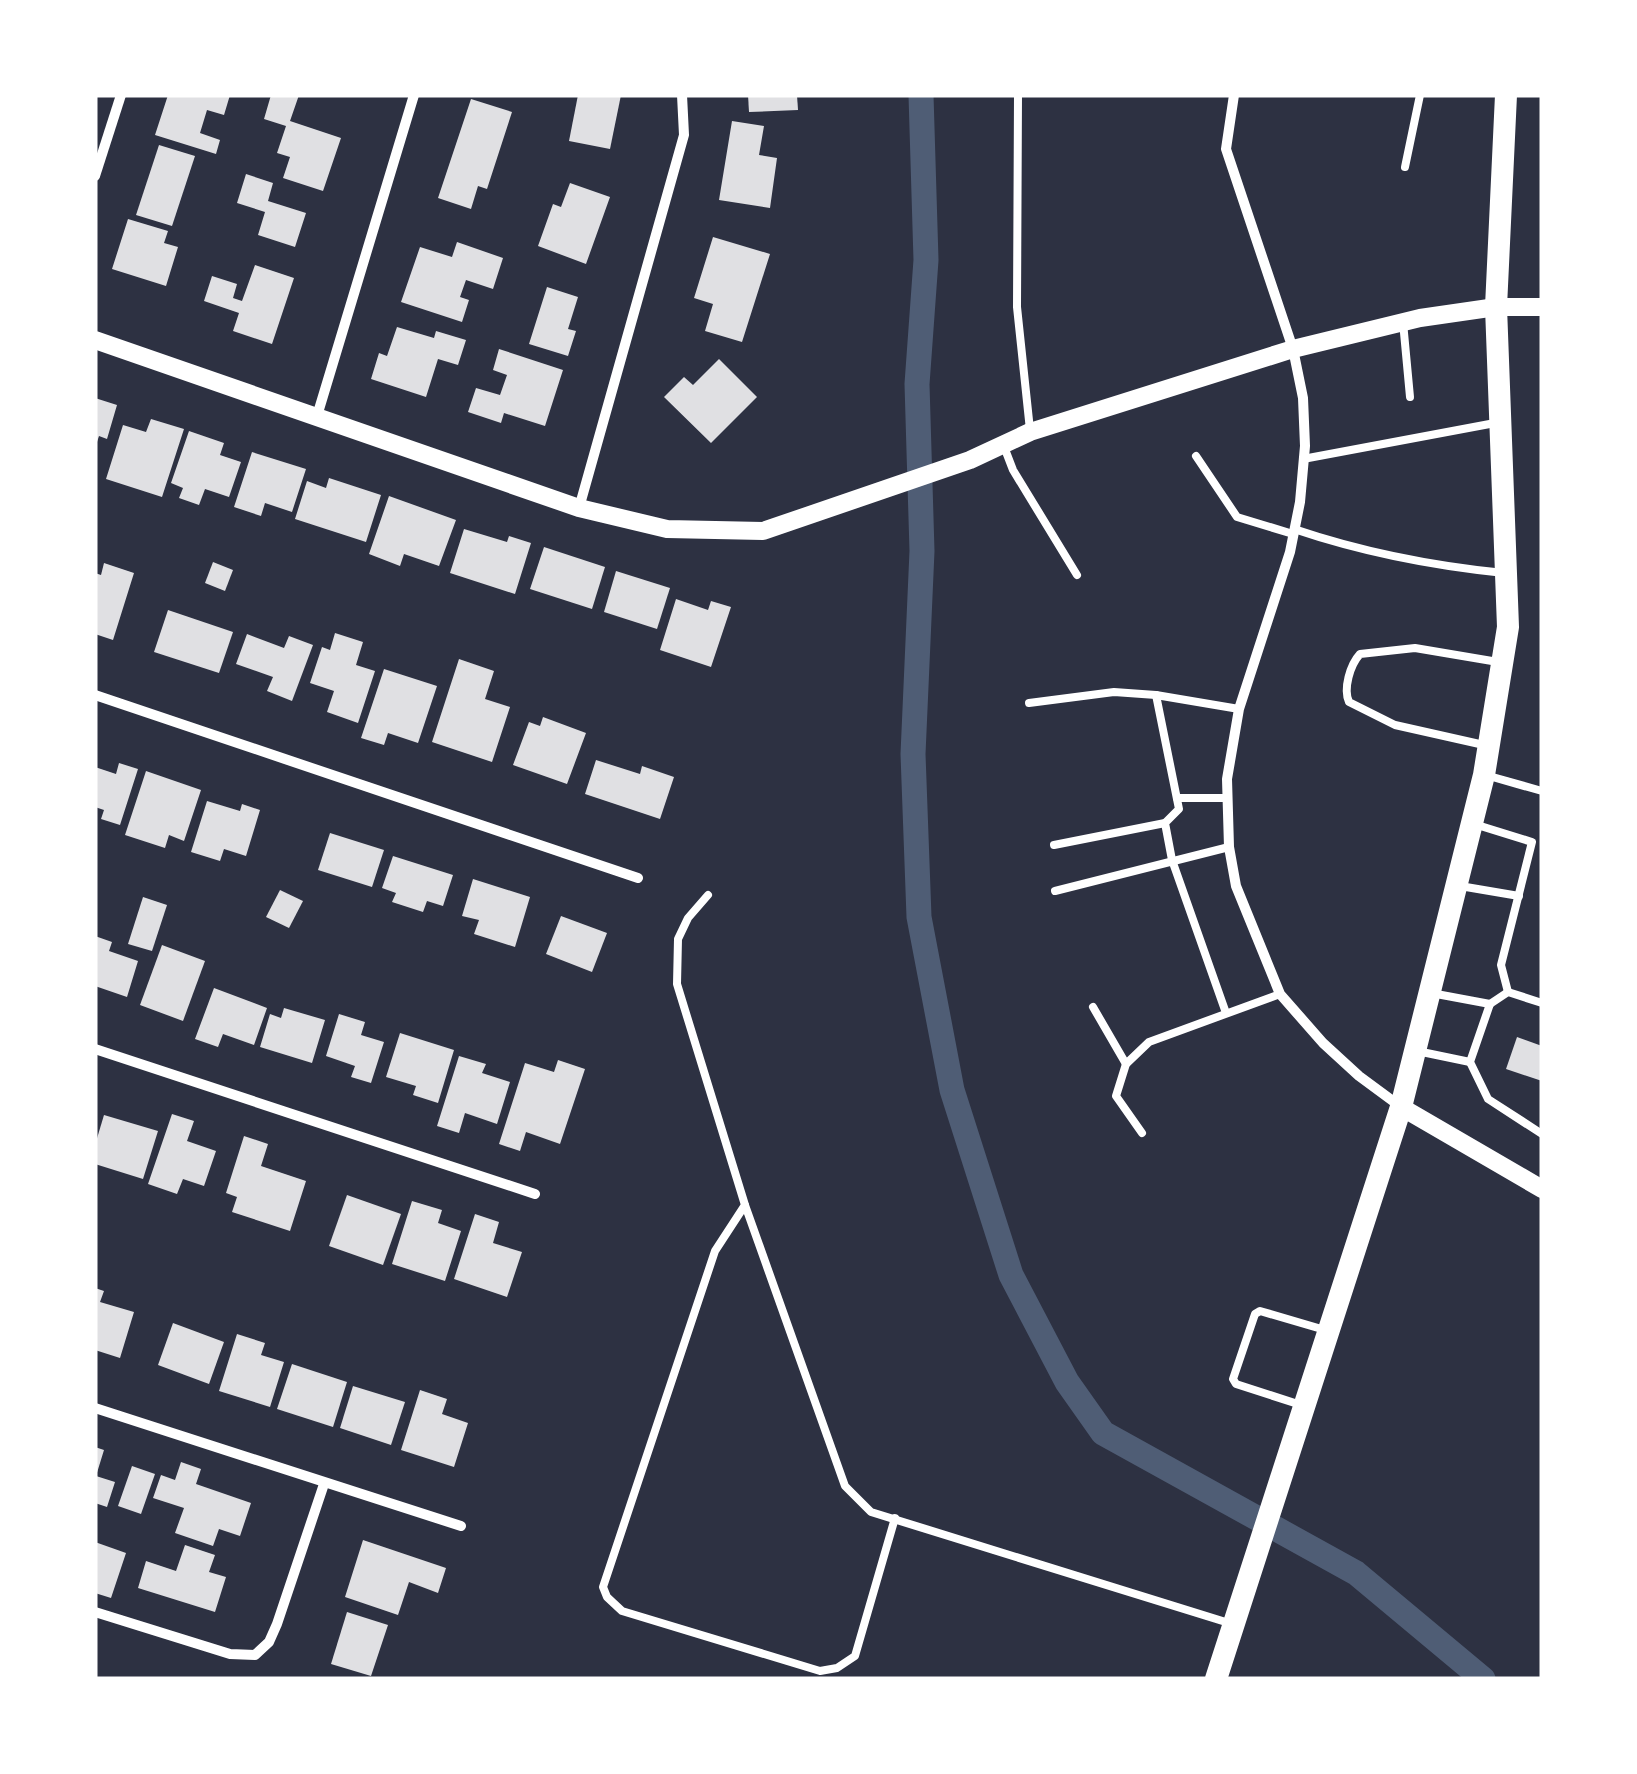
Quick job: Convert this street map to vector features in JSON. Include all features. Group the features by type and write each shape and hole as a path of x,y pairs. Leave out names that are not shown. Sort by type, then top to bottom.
{"main road":[{"path":"1216,1679 1401,1107 1484,775 1508,627 1496,308 1506,95"}],"street":[{"path":"95,176 121,95"},
{"path":"317,416 414,95"},
{"path":"580,508 684,135 682,95"},
{"path":"1234,95 1226,149 1293,348 1303,398 1303,460 1294,532 1239,708 1227,778 1229,848 1236,886 1280,994 1323,1043 1401,1107 1542,1189"},
{"path":"95,340 580,508 667,529 762,530 970,460 1030,432 1293,348 1402,322 1496,308 1542,307"},
{"path":"95,696 638,878"},
{"path":"95,1050 534,1194"},
{"path":"95,1408 461,1526"},
{"path":"95,1612 230,1654 256,1655 269,1642 324,1484"}],"lane":[{"path":"1018,95 1017,306 1030,432"},
{"path":"1405,167 1420,95"},
{"path":"1402,322 1410,396"},
{"path":"1303,460 1500,422"},
{"path":"1412,424 1413,438"},
{"path":"1004,444 1014,470 1077,575"},
{"path":"1196,456 1237,518 1438,567 1506,573"},
{"path":"1489,746 1395,726 1349,702 1345,693 1353,661 1360,654 1415,648 1502,662"},
{"path":"1029,703 1114,692 1239,708"},
{"path":"1054,845 1164,823 1179,809 1156,695"},
{"path":"1484,775 1542,791"},
{"path":"1176,798 1228,798"},
{"path":"1164,823 1172,860 1226,1013"},
{"path":"1473,824 1532,842 1501,964 1508,992"},
{"path":"1055,890 1229,848"},
{"path":"1458,886 1519,896"},
{"path":"708,895 688,918 678,939 677,984 745,1204 845,1486 871,1512 1234,1624"},
{"path":"1508,992 1542,1002"},
{"path":"1508,992 1490,1004 1470,1062 1488,1100 1542,1134"},
{"path":"1432,993 1490,1004"},
{"path":"1142,1133 1116,1096 1126,1064 1149,1042 1280,994"},
{"path":"1093,1007 1126,1064"},
{"path":"1417,1051 1470,1062"},
{"path":"745,1204 715,1252 603,1588 622,1612 820,1671 838,1668 855,1656 895,1518"},
{"path":"1305,1406 1236,1384 1233,1379 1255,1314 1260,1312 1330,1331"}],"building":[{"path":"168,95 230,95 224,115 207,110 200,133 220,140 216,154 155,135"},
{"path":"271,95 299,95 290,121 341,138 323,191 283,178 290,157 277,153 286,126 264,119"},
{"path":"578,95 621,95 610,149 569,141"},
{"path":"748,95 797,95 798,110 749,112"},
{"path":"471,99 512,112 487,189 478,186 471,209 438,198"},
{"path":"732,121 764,126 759,155 777,158 770,208 719,200"},
{"path":"159,145 195,156 172,226 136,215"},
{"path":"246,174 273,183 268,201 306,213 295,247 258,235 265,212 237,203"},
{"path":"570,183 610,197 586,264 538,246 553,204 561,207"},
{"path":"128,219 168,231 164,243 178,247 166,286 112,269"},
{"path":"713,237 770,254 742,342 705,331 713,304 694,298"},
{"path":"457,242 503,258 493,289 466,280 460,297 469,300 462,322 401,302 420,247 452,257"},
{"path":"255,265 294,278 272,344 233,331 239,313 204,301 212,276 237,284 233,298 242,301"},
{"path":"547,287 578,297 568,329 576,331 568,356 529,344"},
{"path":"397,327 434,338 436,331 466,340 458,365 438,359 426,397 371,379 379,353 387,356"},
{"path":"499,349 563,370 545,426 504,413 501,423 468,412 476,388 500,395 507,375 493,370"},
{"path":"719,359 757,397 711,443 664,397 684,377 693,385"},
{"path":"95,398 117,405 107,439 99,436 96,445"},
{"path":"151,419 184,429 162,497 106,479 123,425 146,432"},
{"path":"189,431 224,443 220,455 241,462 229,497 205,489 199,505 179,498 183,488 171,483"},
{"path":"252,452 306,469 292,512 265,503 261,516 234,507"},
{"path":"329,478 381,495 366,542 295,519 307,481 326,488"},
{"path":"389,496 456,520 439,566 404,554 400,566 369,554"},
{"path":"464,529 507,542 509,536 531,543 515,594 450,573"},
{"path":"544,547 605,567 592,609 530,589"},
{"path":"213,562 233,570 225,591 205,583"},
{"path":"104,563 134,573 113,640 95,634 95,573 101,575"},
{"path":"616,571 670,588 657,629 604,612"},
{"path":"676,599 708,610 711,601 731,607 711,667 660,650"},
{"path":"168,610 233,632 219,673 154,652"},
{"path":"335,633 363,642 356,665 375,671 358,723 327,712 334,691 310,683 322,647 330,650"},
{"path":"247,634 284,648 289,636 313,645 292,701 267,691 273,677 236,664"},
{"path":"459,659 494,671 485,699 510,707 492,762 432,742"},
{"path":"384,669 437,686 418,743 388,733 384,745 361,738"},
{"path":"543,717 586,733 567,784 513,765 529,722 540,726"},
{"path":"596,760 640,774 642,766 674,777 660,819 585,794"},
{"path":"119,763 138,769 120,825 101,819 104,810 95,807 95,767 116,774"},
{"path":"146,771 201,790 184,841 169,835 165,848 125,835"},
{"path":"207,801 240,811 242,804 260,810 246,856 224,849 220,861 191,852"},
{"path":"330,833 384,850 372,887 318,870"},
{"path":"393,856 453,875 443,906 427,901 423,912 392,902 396,893 382,888"},
{"path":"473,879 530,897 515,947 474,934 479,920 462,916"},
{"path":"280,890 303,901 289,928 266,917"},
{"path":"143,897 167,905 152,951 128,944"},
{"path":"561,916 607,933 592,972 546,954"},
{"path":"95,936 112,942 109,951 138,961 127,997 95,986"},
{"path":"162,945 205,961 183,1021 140,1005"},
{"path":"214,988 267,1008 254,1045 223,1034 218,1047 195,1039"},
{"path":"284,1008 325,1020 312,1063 260,1047 270,1014 281,1018"},
{"path":"339,1014 365,1022 361,1035 384,1042 371,1083 351,1077 355,1066 326,1056"},
{"path":"400,1033 454,1050 438,1103 413,1095 416,1086 386,1077"},
{"path":"1517,1037 1542,1046 1542,1081 1506,1069"},
{"path":"459,1056 486,1064 482,1073 510,1082 497,1124 465,1113 459,1133 437,1126"},
{"path":"558,1060 585,1069 560,1144 526,1132 520,1151 499,1144 525,1063 554,1072"},
{"path":"172,1114 194,1121 187,1141 216,1151 204,1186 183,1179 177,1194 148,1184"},
{"path":"104,1115 158,1131 143,1179 95,1164 95,1145"},
{"path":"244,1136 268,1144 261,1166 306,1181 290,1231 232,1212 237,1197 226,1193"},
{"path":"347,1195 401,1214 383,1265 329,1246"},
{"path":"412,1201 442,1210 438,1223 461,1231 445,1281 392,1264"},
{"path":"475,1214 499,1222 493,1243 522,1252 507,1297 454,1279"},
{"path":"95,1288 104,1291 100,1302 134,1312 120,1358 95,1350"},
{"path":"173,1323 224,1342 209,1384 158,1365"},
{"path":"237,1334 265,1343 261,1355 284,1362 270,1407 219,1391"},
{"path":"292,1364 347,1382 333,1427 277,1409"},
{"path":"353,1386 405,1402 391,1445 340,1428"},
{"path":"420,1390 447,1399 442,1414 468,1423 454,1467 401,1450"},
{"path":"95,1447 104,1450 96,1476 115,1482 107,1507 95,1503"},
{"path":"181,1462 201,1469 196,1484 251,1503 240,1536 219,1529 213,1546 175,1533 184,1508 153,1498 161,1475 175,1480"},
{"path":"132,1466 155,1474 141,1514 118,1506"},
{"path":"363,1540 446,1568 438,1593 409,1582 398,1615 345,1597"},
{"path":"95,1542 126,1553 111,1598 95,1593"},
{"path":"185,1545 215,1555 209,1572 226,1577 215,1612 138,1588 146,1561 176,1571"},
{"path":"347,1612 388,1625 371,1676 331,1664"}],"waterway":[{"path":"921,95 926,260 917,384 922,551 913,754 919,917 952,1090 1011,1275 1067,1382 1103,1433 1356,1573 1483,1679"}]}
